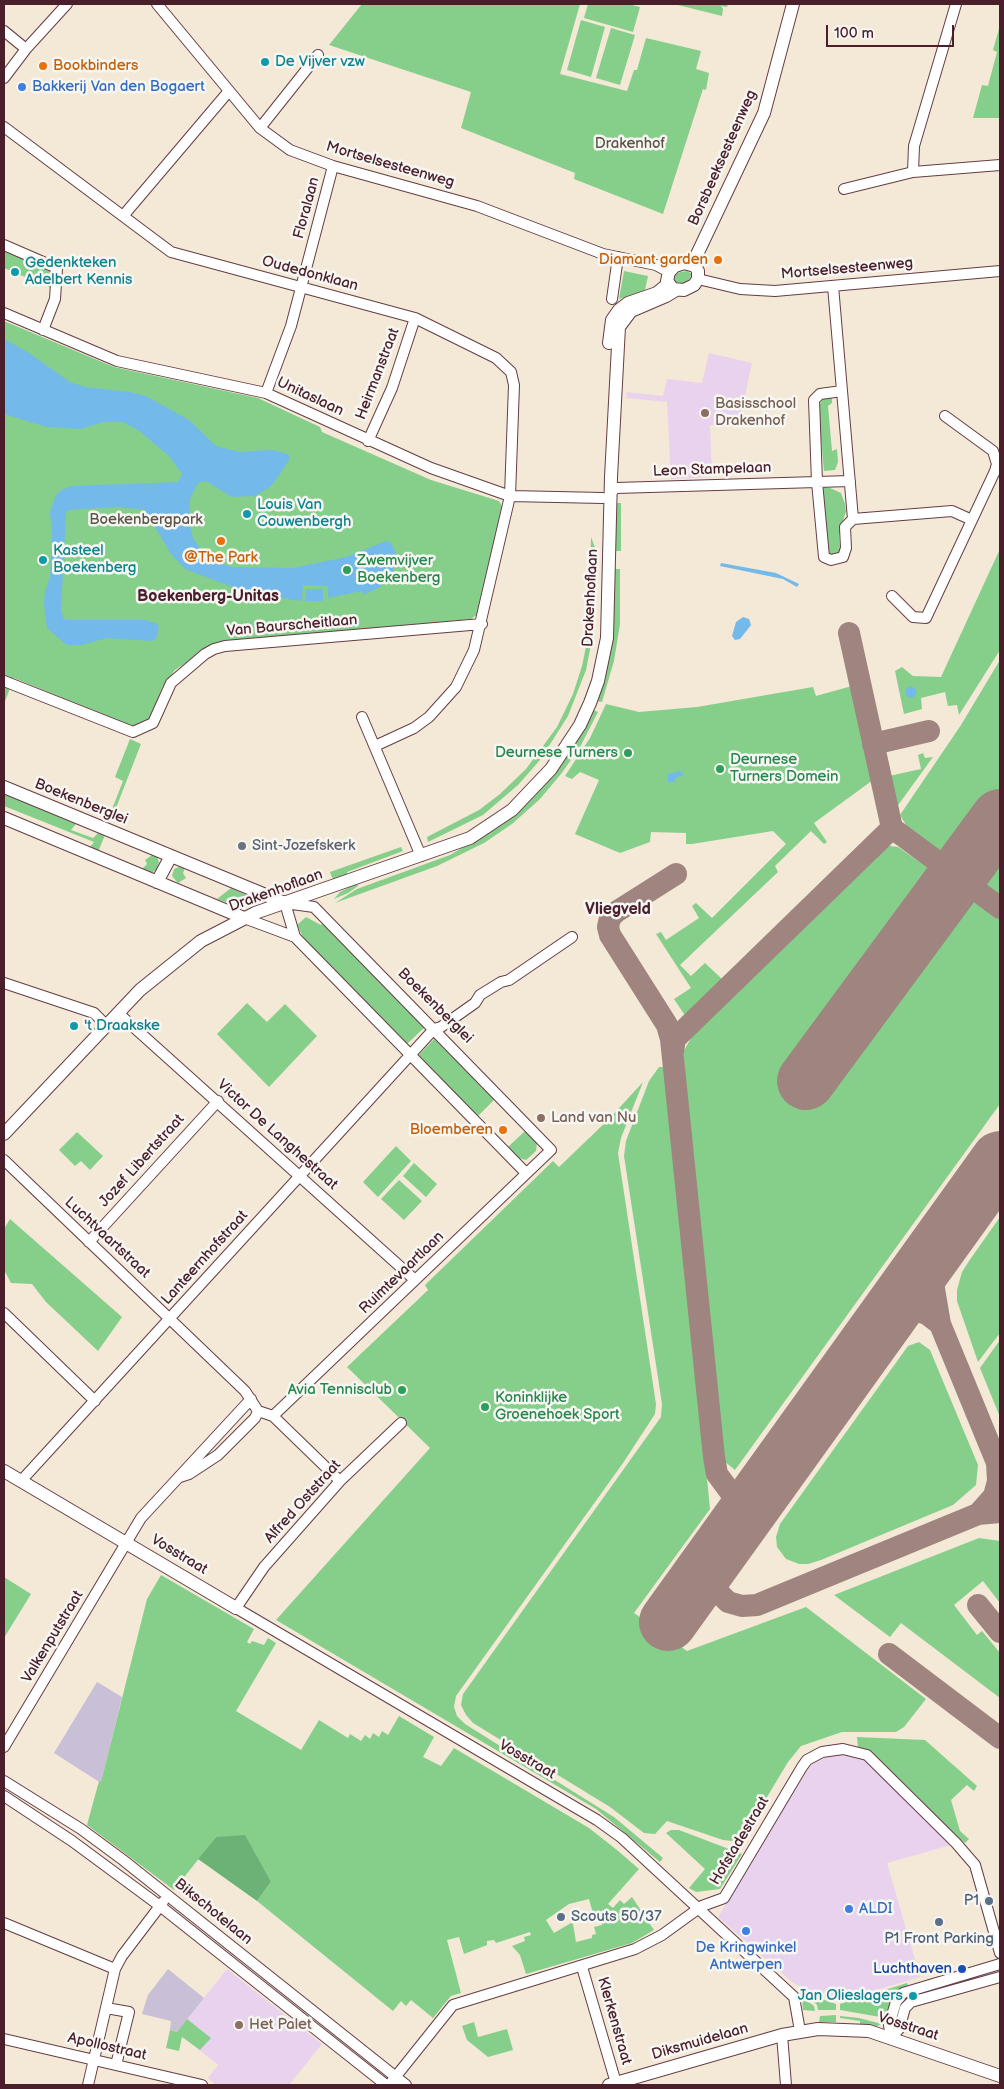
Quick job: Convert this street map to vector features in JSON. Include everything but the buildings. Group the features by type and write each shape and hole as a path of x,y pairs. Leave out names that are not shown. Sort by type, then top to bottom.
{"street":[{"path":"4,78 26,49 67,4"},
{"name":"Mortselsesteenweg","path":"157,4 260,128 290,150 333,166 477,206 604,254 656,265 671,282"},
{"name":"Borsbeeksesteenweg","path":"692,265 764,113 793,4"},
{"path":"914,172 914,146 956,4"},
{"path":"4,31 26,49"},
{"path":"260,128 318,55"},
{"path":"123,216 229,91"},
{"name":"Oudedonklaan","path":"4,127 171,252 415,318 496,358 511,372 514,385 510,496 482,624 466,669 443,703 414,728 375,746"},
{"path":"844,189 914,172 1000,164"},
{"name":"Floralaan","path":"266,393 291,326 333,166"},
{"path":"4,245 57,268 55,299 43,330"},
{"path":"612,299 618,257"},
{"path":"678,265 692,265 698,271 698,280 689,288 671,282 678,265"},
{"name":"Mortselsesteenweg","path":"698,280 763,292 1000,271"},
{"name":"Drakenhoflaan","path":"4,1134 140,990 172,963 214,934 244,918 421,856 466,832 509,802 535,776 559,745 574,720 590,679 600,631 612,320 618,310 628,303 657,293 671,282"},
{"path":"833,286 853,519"},
{"name":"Unitaslaan","path":"4,314 117,361 266,393 431,468 510,496 606,496"},
{"name":"Heirmanstraat","path":"368,441 392,388 415,318"},
{"path":"842,391 820,394 814,400 817,482 824,557 831,560 843,557 846,548 845,527 853,519 952,511 972,520"},
{"path":"892,596 913,617 926,618 995,472 996,457 987,445 945,416"},
{"name":"Leon Stampelaan","path":"606,496 616,488 850,481"},
{"name":"Van Baurscheitlaan","path":"4,681 133,732 153,723 172,683 205,654 214,649 234,645 482,624"},
{"path":"362,717 421,856"},
{"name":"Boekenberglei","path":"4,787 285,903 314,907 551,1150"},
{"path":"4,818 244,918 295,937 526,1173"},
{"path":"157,882 171,856"},
{"path":"285,903 295,937"},
{"name":"Lanteernhofstraat","path":"21,1481 410,1053 434,1029 475,1003 480,995 501,982 509,980 572,937"},
{"path":"4,983 94,1013 106,1026"},
{"name":"Victor De Langhestraat","path":"118,1013 415,1280"},
{"name":"Jozef Libertstraat","path":"89,1242 218,1101"},
{"name":"Ruimtevaartlaan","path":"273,1416 551,1150"},
{"name":"Luchtvaartstraat","path":"4,1160 171,1318 251,1399 258,1411"},
{"path":"4,1313 95,1401"},
{"name":"Valkenputstraat","path":"4,1747 141,1518 251,1399"},
{"path":"177,1478 188,1474 218,1455 255,1418 258,1411 273,1416 340,1481"},
{"name":"Alfred Oststraat","path":"236,1608 264,1567 340,1481 401,1423"},
{"name":"Vosstraat","path":"4,1471 597,1820 622,1838 794,1997 800,2031 849,2029 891,2038 1000,2076"},
{"name":"Hofstadestraat","path":"390,2082 453,2005 582,1967 635,1949 662,1935 697,1909 724,1898 802,1767 815,1755 843,1749 867,1755 956,1843 975,1865 1000,1953"},
{"name":"Bikschotelaan","path":"4,1781 81,1830 168,1895 390,2082"},
{"name":"Bikschotelaan","path":"4,1796 72,1841 160,1906 390,2082 406,2085"},
{"path":"88,2085 115,1969 122,1956 168,1895"},
{"path":"4,1923 115,1969"},
{"path":"891,2038 889,2025 899,1997 907,1991 1000,1964"},
{"name":"Klerkenstraat","path":"582,1967 612,2084"},
{"path":"891,2038 899,2028 908,2005 1000,1977"},
{"path":"947,1979 951,1991"},
{"path":"106,2008 128,2012 116,2065"},
{"name":"Diksmuidelaan","path":"612,2084 800,2031"},
{"path":"782,2035 786,2085"},
{"name":"Apollostraat","path":"4,2039 202,2085"}],"shaded area":[{"name":"Basisschool Drakenhof","path":"709,353 752,363 739,423 710,425 712,477 671,479 667,402 627,398 626,392 663,396 667,379 702,383"},
{"path":"97,1682 122,1697 101,1783 54,1753"},
{"path":"837,1753 848,1753 868,1760 951,1845 887,1863 920,1977 853,1997 851,1991 827,1998 793,1983 718,1917 807,1771 814,1762"},
{"path":"168,1969 204,1998 177,2032 170,2030 171,2021 142,2014 148,1995"},
{"name":"Het Palet","path":"227,1969 322,2044 289,2085 216,2085 208,2078 218,2065 177,2032"}],"green space":[{"name":"Drakenhof","path":"362,4 580,4 560,74 627,91 634,70 637,70 646,38 701,51 696,69 709,73 706,90 703,89 663,214 574,179 575,173 461,128 471,92 329,45"},
{"path":"588,4 628,4 640,7 633,32 584,18"},
{"path":"674,4 728,4 727,7 721,6 723,9 722,16"},
{"path":"581,20 605,27 591,77 567,70"},
{"path":"1000,25 1000,118 973,118 982,85 988,86 997,52 993,50"},
{"path":"611,28 635,35 620,85 596,78"},
{"path":"4,251 52,270 51,288 4,268"},
{"path":"624,271 648,276 645,290 619,299"},
{"path":"687,271 692,274 688,281 683,283 675,282 674,276 680,272"},
{"name":"Boekenbergpark","path":"4,321 114,367 258,398 320,427 322,432 431,480 499,501 502,506 478,614 471,619 218,642 175,670 162,688 150,721 132,727 14,678 4,704"},
{"path":"832,396 832,403 828,406 832,451 837,449 838,462 835,470 824,471 818,407 824,398"},
{"path":"824,487 841,493 845,504 846,511 839,535 840,551 836,556 828,554 822,489"},
{"path":"615,503 621,503 621,551 614,551"},
{"path":"591,537 596,550 595,624 586,670 568,716 540,760 518,785 483,815 428,842 427,837 479,810 500,794 526,769 557,727 573,694 582,666 589,632"},
{"path":"1000,549 1000,650 959,715 957,705 948,706 945,692 921,698 922,709 904,714 895,671 902,667 913,676 941,677"},
{"path":"613,569 620,569 620,624 614,661 602,702 596,701 614,625"},
{"path":"1000,660 1000,895 909,830 900,815 961,725"},
{"name":"Deurnese Turners Domein","path":"852,686 873,780 814,823 827,842 824,844 811,831 775,866 778,872 680,965 691,976 705,963 723,980 686,1017 674,999 691,988 656,934 661,932 666,940 699,918 692,906 696,903 712,918 786,844 773,831 692,844 686,844 686,833 651,832 650,842 620,853 575,834 599,780 580,772 572,779 565,776 590,738 606,704 639,712 697,707 813,687 816,696"},
{"path":"593,710 598,712 580,747 561,774 540,799 512,824 484,843 437,866 335,903 357,889 450,855 498,827 530,801 559,768 584,729"},
{"path":"130,739 141,744 112,818 109,817 123,781 115,777"},
{"path":"923,753 925,758 933,757 896,808 889,776 921,769 918,755"},
{"path":"4,794 76,824 71,830 93,838 98,833 105,835 98,852 89,848 94,842 4,806"},
{"path":"401,847 403,851 347,872 348,876 333,879 331,875 330,872"},
{"path":"898,847 1000,918 1000,1104 735,1470 724,1461 722,1454 683,1052 694,1033 880,848"},
{"path":"152,855 157,857 159,862 157,870 151,873 141,870 147,864 145,860"},
{"path":"179,867 185,868 183,873 186,878 178,883 172,876 174,869"},
{"path":"357,883 358,886 348,893 334,899 340,892"},
{"path":"231,888 248,897 231,904 217,899"},
{"path":"306,917 321,925 323,923 425,1027 407,1044 305,941 297,925"},
{"path":"247,1003 267,1022 285,1004 317,1036 269,1087 217,1034"},
{"path":"435,1038 495,1099 478,1116 418,1056"},
{"path":"659,1067 663,1067 667,1073 710,1509 634,1613 687,1651 806,1607 926,1699 904,1727 896,1732 842,1732 801,1746 788,1762 746,1832 742,1837 733,1841 723,1840 667,1821 655,1834 644,1833 610,1807 473,1723 461,1705 463,1694 661,1417 662,1404 624,1156 626,1141 649,1081"},
{"name":"Koninklijke Groenehoek Sport","path":"643,1082 621,1138 618,1153 656,1404 655,1414 623,1463 456,1696 454,1707 457,1716 465,1724 614,1817 663,1858 660,1862 596,1809 276,1620 430,1448 347,1367 428,1290 425,1285 553,1161 559,1167 609,1119"},
{"path":"525,1131 537,1143 536,1151 526,1160 518,1158 508,1147"},
{"path":"77,1132 103,1156 90,1170 81,1161 75,1166 59,1150"},
{"path":"396,1146 411,1161 378,1197 363,1182"},
{"path":"414,1163 437,1184 426,1197 403,1176"},
{"path":"399,1180 422,1201 404,1220 381,1199"},
{"path":"1000,1217 1000,1333 978,1362 957,1301 957,1290 962,1272"},
{"path":"10,1219 122,1317 98,1351 46,1302 32,1284 11,1283 4,1270 4,1229"},
{"path":"1000,1340 1000,1417 980,1368"},
{"path":"919,1342 930,1350 978,1465 976,1485 953,1505 821,1560 808,1564 799,1564 786,1559 777,1547 776,1537 780,1524 908,1346"},
{"path":"979,1538 1000,1541 1000,1603 983,1581 954,1605 977,1635 982,1631 1000,1653 1000,1698 901,1623 890,1637 834,1595"},
{"path":"161,1575 254,1629 247,1642 250,1644 252,1641 264,1645 268,1638 276,1643 236,1711 301,1750 319,1720 348,1738 350,1734 361,1741 365,1735 370,1739 373,1733 379,1737 382,1731 388,1735 399,1716 434,1737 423,1757 441,1766 454,1748 589,1828 639,1869 608,1904 613,1908 620,1900 624,1904 632,1897 654,1930 632,1943 526,1974 520,1955 512,1946 525,1941 524,1937 531,1935 530,1932 496,1943 494,1940 487,1941 487,1945 464,1954 459,1937 447,1940 461,1993 451,1996 433,2018 411,2000 406,2006 401,2001 393,2011 257,1901 271,1882 216,1837 174,1890 87,1825 99,1781 101,1782 147,1599","holes":["589,1899 594,1917 599,1915 602,1925 594,1927 596,1934 592,1935 592,1938 576,1942 573,1924 571,1923 554,1933 546,1920 569,1904"]},
{"path":"4,1577 31,1594 4,1638"},
{"path":"857,1737 925,1740 977,1786 974,1791 967,1785 951,1800 960,1831 969,1839 965,1843 858,1748"},
{"path":"671,1830 679,1830 742,1854 720,1889 696,1892 689,1888 705,1869 666,1833"},
{"path":"245,1835 271,1882 257,1901 198,1859 216,1837"},
{"path":"907,1983 908,1985 901,1990 886,2018 840,2010 840,2004"},
{"path":"805,1993 836,2004 836,2010 818,2010 817,2005"},
{"path":"802,1997 814,2006 815,2011 803,2010"},
{"path":"836,2015 836,2022 819,2022 820,2016"},
{"path":"840,2016 859,2018 882,2024 875,2027 860,2024 860,2021 840,2018"},
{"path":"187,2019 211,2038 200,2050 182,2037 179,2051 166,2048 170,2030 177,2032"},
{"path":"474,2022 478,2037 507,2029 513,2050 488,2057 467,2040 462,2026"}],"water":[{"path":"4,339 29,353 70,382 85,387 130,392 146,396 189,420 216,446 240,452 272,450 288,454 290,458 278,477 270,487 255,496 232,497 206,481 198,483 190,499 189,522 193,538 206,558 232,567 293,568 346,557 386,541 391,543 396,553 393,571 380,587 363,595 362,591 328,598 328,586 303,585 302,601 293,600 235,588 185,569 171,554 145,510 119,507 69,510 66,513 61,609 63,618 67,620 146,620 157,624 159,628 156,639 152,641 107,638 82,645 68,645 47,628 44,605 45,589 50,580 52,530 50,512 56,495 61,490 72,486 178,482 182,474 169,456 138,430 122,422 104,422 80,429 47,427 4,414"},
{"path":"721,563 776,573 799,584 797,587 783,579 720,566"},
{"path":"305,589 323,589 323,601 305,601"},
{"path":"743,617 749,619 751,625 740,639 735,640 732,636 736,622"},
{"path":"911,686 917,692 911,698 905,692"},
{"path":"680,771 683,773 682,776 677,777 674,782 668,782 668,774"}],"taxiway":[{"path":"849,633 892,828 1000,908"},
{"path":"873,744 929,731"},
{"path":"673,1051 675,1039 892,828"},
{"path":"676,874 616,912 610,918 608,927 610,935 667,1025 671,1039 717,1474 731,1493 740,1496 757,1493 767,1482"},
{"path":"947,1235 939,1257 933,1283 940,1324 1000,1470"},
{"path":"885,1322 899,1312 909,1309 927,1314 940,1324"},
{"path":"978,1514 994,1496 998,1481 997,1463"},
{"path":"716,1556 713,1574 719,1593 728,1602 742,1606 757,1605 978,1514 1000,1512"},
{"path":"978,1605 1000,1632"},
{"path":"889,1654 1000,1738"}],"runway":[{"path":"806,1081 1000,818"},
{"path":"668,1622 1000,1160"}],"place":[{"name":"De Vijver vzw","path":"265,62"},
{"name":"Bookbinders","path":"43,66"},
{"name":"Bakkerij Van den Bogaert","path":"22,87"},
{"name":"Diamant garden","path":"718,260"},
{"name":"Gedenkteken Adelbert Kennis","path":"15,272"},
{"name":"Basisschool Drakenhof","path":"705,413"},
{"name":"Louis Van Couwenbergh","path":"247,514"},
{"name":"@The Park","path":"221,541"},
{"name":"Kasteel Boekenberg","path":"43,560"},
{"name":"Zwemvijver Boekenberg","path":"347,570"},
{"name":"Deurnese Turners","path":"628,753"},
{"name":"Deurnese Turners Domein","path":"720,769"},
{"name":"Sint-Jozefskerk","path":"242,846"},
{"name":"'t Draakske","path":"74,1026"},
{"name":"Land van Nu","path":"541,1118"},
{"name":"Bloemberen","path":"503,1130"},
{"name":"Avia Tennisclub","path":"402,1390"},
{"name":"Koninklijke Groenehoek Sport","path":"485,1407"},
{"name":"P1","path":"989,1901"},
{"name":"ALDI","path":"849,1909"},
{"name":"Scouts 50/37","path":"561,1917"},
{"name":"P1 Front Parking","path":"939,1922"},
{"name":"De Kringwinkel Antwerpen","path":"746,1931"},
{"name":"Luchthaven","path":"962,1969"},
{"name":"Jan Olieslagers","path":"913,1996"},
{"name":"Het Palet","path":"239,2025"}],"district":[{"name":"Boekenberg-Unitas","path":"208,597"},
{"name":"Vliegveld","path":"618,910"}]}
